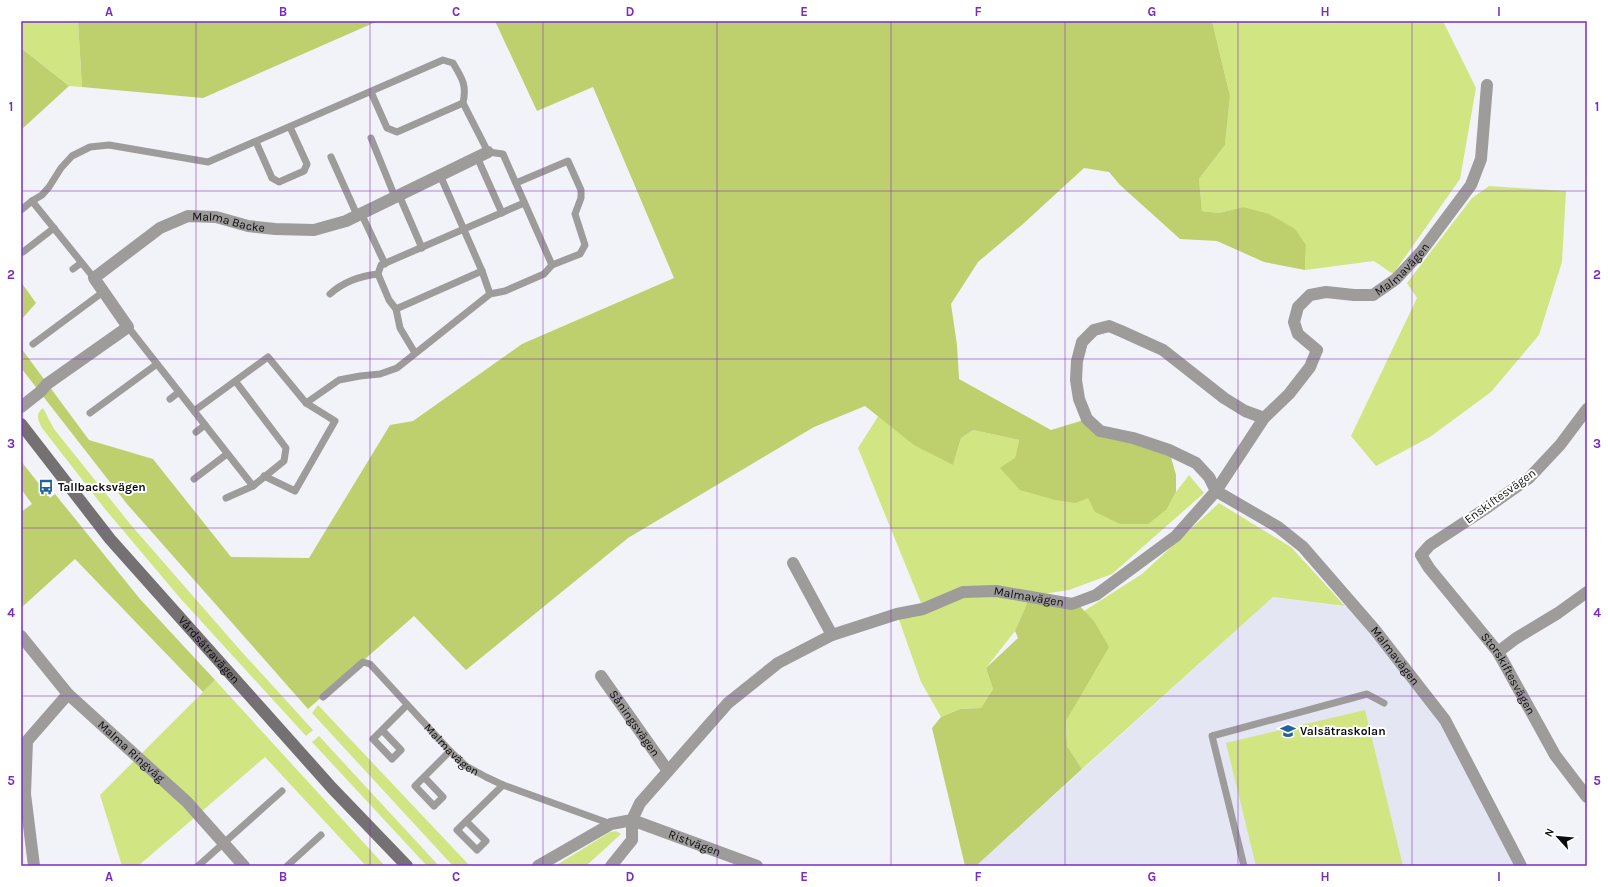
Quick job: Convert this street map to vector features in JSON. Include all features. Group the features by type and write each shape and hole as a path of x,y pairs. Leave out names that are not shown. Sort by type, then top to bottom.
{"main road":[{"name":"Vårdsätravägen","path":"21,424 110,539 316,770 406,866"}],"street":[{"name":"Malmavägen","path":"611,866 632,840 632,820 640,803 728,704 778,663 832,635 898,614 924,609 963,592 996,591 1072,604 1096,595 1176,536 1216,491 1264,418 1294,388 1310,366 1317,350 1298,334 1294,322 1298,306 1310,295 1326,292 1354,295 1373,295 1396,279 1421,252 1471,185 1481,159 1487,85"},
{"name":"Malma Backe","path":"94,278 160,228 188,216 216,217 248,226 275,229 314,230 346,221 483,155"},
{"path":"21,407 40,392 47,384 128,327 94,278"},
{"name":"Malmavägen","path":"1264,418 1245,411 1224,398 1163,350 1121,331 1109,326 1094,330 1082,342 1077,361 1076,380 1079,399 1087,419 1100,431 1169,450 1196,463 1209,477 1216,491 1278,527 1303,547 1375,630 1445,720 1521,866"},
{"name":"Enskiftesvägen","path":"1421,555 1430,545 1529,478 1560,445 1587,409"},
{"name":"Storskiftesvägen","path":"1421,555 1429,568 1498,652 1555,755 1587,797"},
{"path":"793,563 832,635"},
{"path":"1498,652 1515,639 1558,613 1587,592"},
{"name":"Malma Ringväg","path":"21,636 68,694 187,802 244,866"},
{"name":"Såningsvägen","path":"601,676 668,772"},
{"path":"34,866 25,794 28,741 68,694"},
{"path":"538,866 611,824 632,820"},
{"name":"Ristvägen","path":"632,820 751,865"}],"lane":[{"path":"21,210 42,195 61,168 72,156 90,147 109,145 208,162 443,60 453,63 463,80 466,93 463,103 483,155 502,213"},
{"path":"371,92 387,128 397,132 463,103"},
{"path":"256,142 272,178 279,182 304,171 307,164 290,127"},
{"path":"371,138 422,248"},
{"path":"483,155 503,154 552,265"},
{"path":"331,157 385,264"},
{"path":"306,403 339,380 380,374 397,368 490,294 505,291 544,274 552,265 580,254 585,245 575,214 581,190 568,161 516,183"},
{"path":"440,175 482,270 490,294"},
{"path":"32,201 94,278"},
{"path":"415,353 400,328 396,308 389,300 378,274 381,266 524,203"},
{"path":"23,252 54,228"},
{"path":"73,269 82,263"},
{"path":"396,308 482,270"},
{"path":"330,294 336,288 363,276 378,274"},
{"path":"33,344 103,292"},
{"path":"128,327 252,486"},
{"path":"194,411 236,382 268,357 306,403 335,421 295,491 264,476"},
{"path":"90,413 157,364"},
{"path":"226,498 252,486 284,461 286,448 236,382"},
{"path":"170,399 179,392"},
{"path":"196,432 205,425"},
{"path":"194,478 228,454"},
{"name":"Malmavägen","path":"323,697 363,662 370,664 450,751 466,766 503,785 611,824"},
{"path":"1244,866 1212,736 1367,694 1384,703"},
{"path":"382,730 408,705"},
{"path":"424,777 450,751"},
{"path":"466,821 503,785"},
{"path":"198,866 282,791"},
{"path":"286,866 321,835"}],"shaded area":[{"name":"Valsätraskolan","path":"1273,597 1356,608 1445,720 1521,866 976,866"}],"green space":[{"path":"21,21 78,22 82,87 69,86 21,48"},
{"path":"78,21 378,21 203,98 82,87"},
{"path":"495,21 1212,21 1230,96 1225,145 1199,179 1202,211 1219,213 1243,207 1269,214 1295,229 1306,245 1305,270 1264,262 1217,241 1180,239 1120,185 1109,172 1084,168 1023,224 978,262 951,304 957,345 959,379 1051,430 1087,419 1100,431 1169,450 1176,475 1176,492 1167,509 1148,524 1120,524 1095,512 1088,498 1076,503 1055,500 1020,490 1000,468 1015,458 1019,440 973,430 961,438 953,465 914,445 865,406 814,427 628,538 466,670 414,616 308,709 127,504 21,368 21,348 89,440 153,459 231,557 309,558 390,425 413,421 522,344 674,278 593,87 537,111"},
{"path":"1212,21 1443,21 1476,88 1460,179 1393,274 1374,261 1305,270 1306,245 1243,207 1219,213 1202,211 1199,179 1225,145 1230,96"},
{"path":"21,48 69,86 21,130"},
{"path":"1489,186 1566,191 1562,262 1539,335 1491,392 1430,437 1376,466 1351,436 1417,298 1407,283 1472,198"},
{"path":"21,282 36,303 21,320"},
{"path":"884,407 953,465 961,438 973,430 1019,440 1015,458 1088,498 1167,509 1176,492 1189,475 1204,493 1112,574 1069,590 1030,596 1015,631 986,668 993,689 981,708 960,709 941,717 921,682 897,614 921,603 858,448"},
{"path":"43,408 54,429 131,525 240,650 313,730 306,736 180,598 105,509 42,428 38,420 38,415 40,410"},
{"path":"21,461 50,498 55,494 140,599 215,680 203,692 75,559 21,608 21,512 32,504 21,489"},
{"path":"1219,503 1291,547 1345,606 1273,597 1082,769 1067,746 1066,721 1086,685 1094,621 1084,611 1142,574"},
{"path":"1030,596 1076,602 1094,621 1109,647 1066,721 1067,746 1082,769 976,866 965,866 932,728 941,717 960,709 981,708 993,689 986,668 1018,638 1015,631"},
{"path":"215,680 385,866 366,866 265,757 138,866 122,866 100,795"},
{"path":"318,705 470,866 453,866 312,713"},
{"path":"1365,710 1403,866 1256,866 1226,743"},
{"path":"319,736 439,866 427,866 312,742"},
{"path":"616,831 621,834 586,866 555,866 610,832"}],"place":[{"name":"Tallbacksvägen","path":"46,487"},
{"name":"Valsätraskolan","path":"1288,731"}]}
